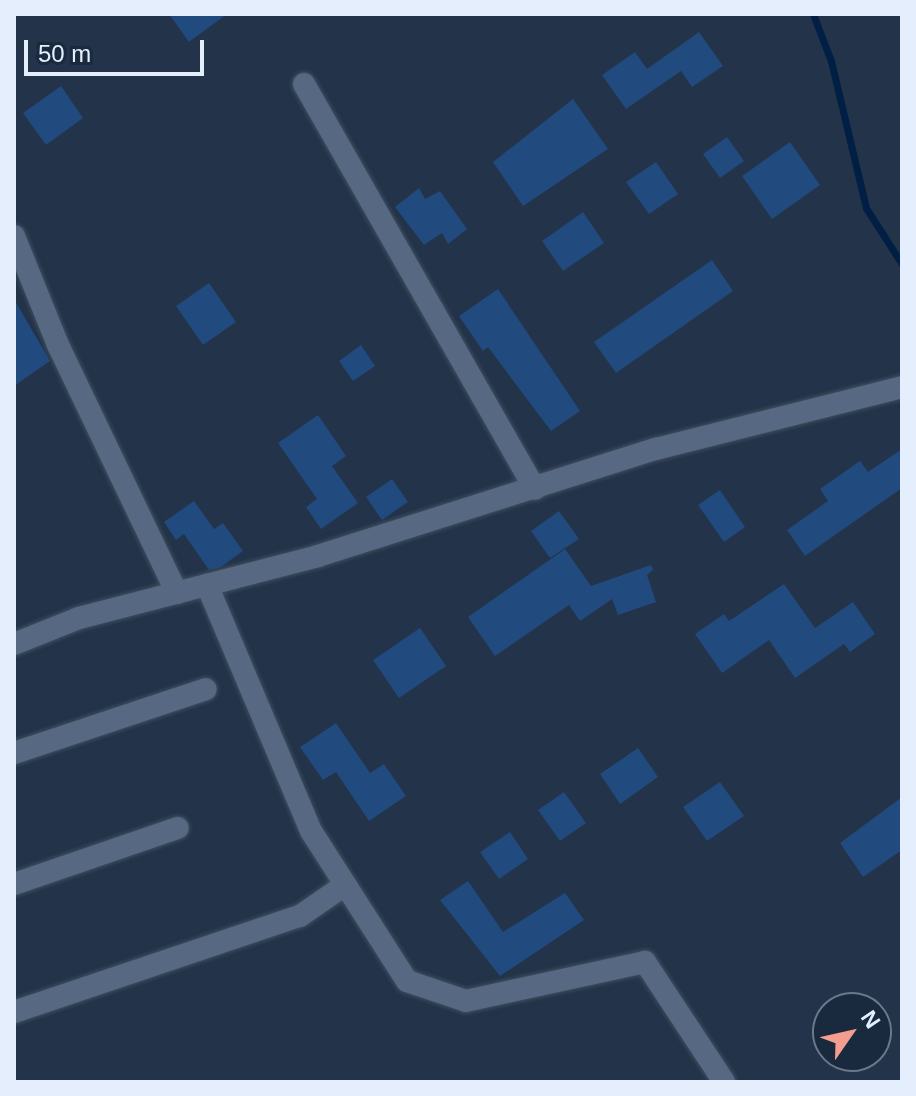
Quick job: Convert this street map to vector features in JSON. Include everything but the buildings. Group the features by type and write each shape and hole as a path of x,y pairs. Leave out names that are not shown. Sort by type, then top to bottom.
{"street":[{"path":"304,84 535,489"},
{"path":"14,236 58,345 177,593"},
{"path":"14,644 79,618 207,585 535,489 656,449 902,387"},
{"path":"207,585 311,831 407,981 466,1001 645,962 724,1082"},
{"path":"14,753 206,689"},
{"path":"14,884 178,828"},
{"path":"14,1012 300,916 345,885"}],"waterway":[{"path":"813,14 831,61 866,208 902,264"}]}
